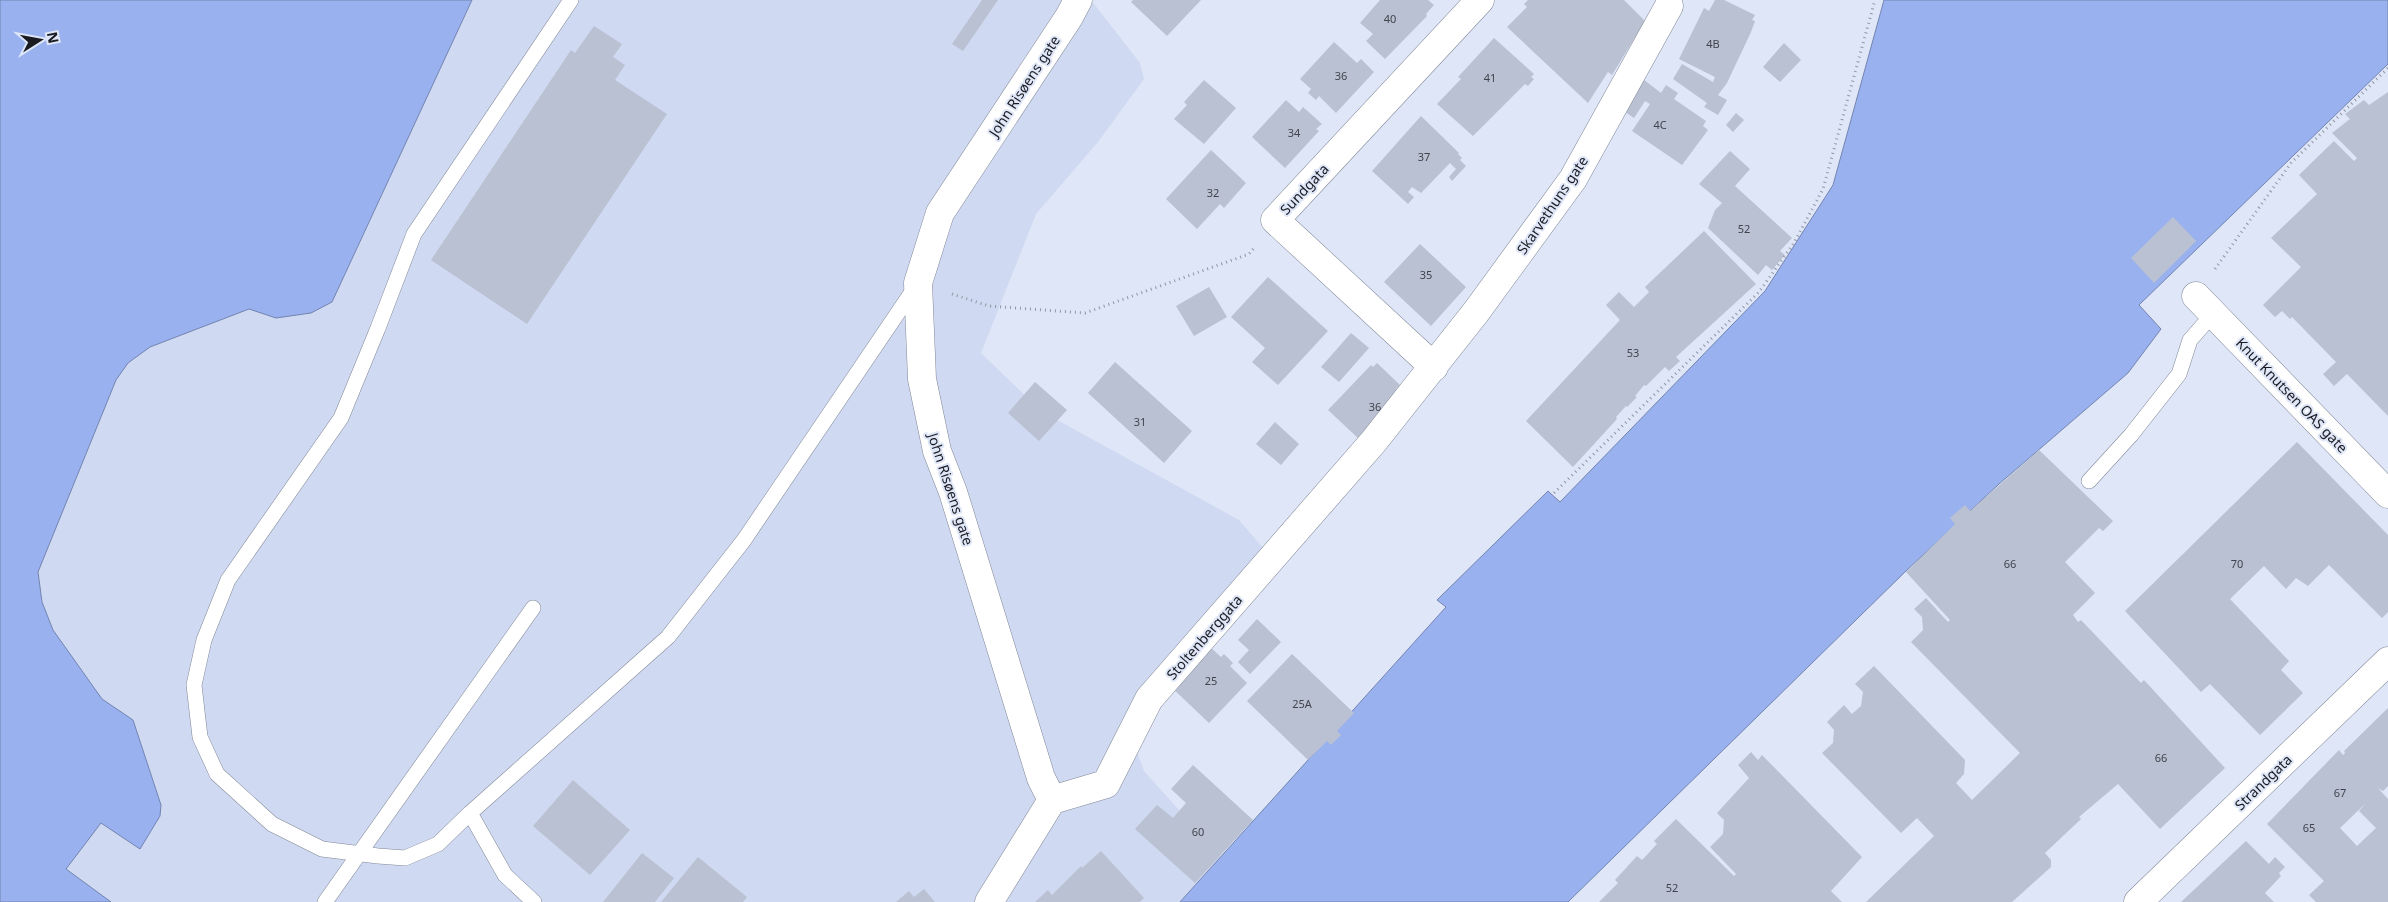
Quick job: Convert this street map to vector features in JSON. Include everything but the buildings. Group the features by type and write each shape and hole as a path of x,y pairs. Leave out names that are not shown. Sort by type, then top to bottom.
{"street":[{"name":"John Risøens gate","path":"1052,800 1041,778 953,492 936,451 922,379 918,283 940,213 1069,17 1078,0"},
{"name":"Sundgata","path":"1434,368 1275,220 1480,0"},
{"name":"Skarvethuns gate","path":"1434,368 1573,179 1669,6"},
{"name":"Knut Knutsen OAS gate","path":"2204,305 2388,494"},
{"name":"Stoltenberggata","path":"1052,800 1106,784 1150,699 1374,441 1434,368"},
{"name":"Strandgata","path":"2138,902 2388,661"},
{"path":"989,902 1052,800"}],"lane":[{"path":"571,0 414,234 378,328 340,418 228,580 204,640 194,685 200,737 217,774 272,824 322,849 358,854 405,858 438,844 470,813 668,637 744,540 918,283"},
{"path":"2089,481 2131,435 2179,374 2204,305"},
{"path":"325,902 533,608"},
{"path":"470,813 505,875 534,902"}],"path":[{"path":"1554,493 1759,292 1794,243 1823,189 1874,0"},
{"path":"2204,305 2291,163 2388,68"},
{"path":"918,283 989,306 1085,313 1250,254 1275,220"}],"shaded area":[{"path":"472,0 1091,0 1140,63 1144,79 1098,142 1036,214 981,353 1041,411 1239,520 1263,548 1162,664 1125,719 1144,771 1221,857 1180,902 108,902 66,869 73,859 109,704 102,699 22,589 72,489 116,380 128,363 137,357 145,339 198,328 249,309 267,315 326,303 344,277"}],"water":[{"path":"0,0 472,0 332,302 311,313 276,318 249,309 150,347 128,363 116,380 38,572 42,602 53,630 102,699 133,720 161,805 160,816 140,849 101,823 66,869 111,902 0,902"},
{"path":"1884,0 2388,0 2388,64 2139,305 2161,329 2128,373 1999,484 1907,570 1568,902 1180,902 1446,607 1437,600 1548,491 1560,502 1765,291 1833,185"}]}
